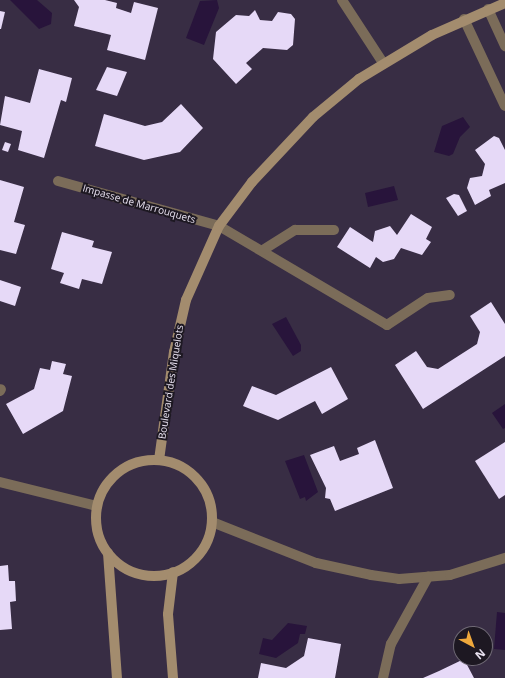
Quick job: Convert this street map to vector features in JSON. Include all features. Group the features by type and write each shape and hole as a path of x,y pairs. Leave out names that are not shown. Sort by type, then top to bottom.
{"main road":[{"name":"Boulevard des Miquelots","path":"159,460 180,324 194,277 220,226 252,182 303,127 334,98 383,63 464,19 505,3"},
{"path":"108,553 121,565 137,573 173,572 200,552 212,522 203,487 182,467 159,460 142,461 122,470 103,490 97,506 96,522 108,553 117,678"},
{"path":"172,678 168,614 173,572"}],"street":[{"path":"342,0 383,63"},
{"path":"488,10 505,46"},
{"path":"464,19 505,106"},
{"name":"Impasse de Marrouquets","path":"58,181 220,226 263,250 386,325 428,298 450,294"},
{"path":"263,250 295,230 334,230"},
{"path":"0,482 97,506"},
{"path":"212,522 285,552 346,571 400,579 450,575 505,558"},
{"path":"383,678 391,644 428,577"}],"shaded area":[{"path":"10,0 37,0 52,13 51,24 39,29"},
{"path":"217,0 219,8 204,45 186,38 200,1"},
{"path":"463,117 470,127 460,137 453,154 449,156 434,152 442,126"},
{"path":"394,186 398,200 368,207 365,193"},
{"path":"286,317 301,345 301,351 293,356 272,324"},
{"path":"505,404 505,428 503,429 492,413"},
{"path":"304,455 318,492 306,501 305,497 300,499 285,461"},
{"path":"497,612 505,613 505,650 494,649"},
{"path":"288,623 307,626 305,634 300,634 298,643 276,658 259,654 263,638 272,640"}],"building":[{"path":"74,0 105,0 117,3 116,8 131,13 134,2 158,8 145,60 107,50 111,35 74,26 79,7"},
{"path":"255,10 260,20 272,21 278,12 291,14 295,19 293,45 287,50 263,48 246,63 252,69 236,84 213,59 216,32 236,15 249,16"},
{"path":"0,11 5,12 1,29 0,29"},
{"path":"107,67 127,72 117,96 96,90"},
{"path":"39,69 72,78 66,102 61,100 44,158 18,150 22,131 0,125 5,96 30,103"},
{"path":"181,104 203,128 180,152 144,160 95,146 104,114 145,126 162,122"},
{"path":"494,136 499,138 505,150 505,183 489,190 491,196 475,205 467,188 470,178 482,176 485,164 475,150"},
{"path":"5,142 11,144 8,152 2,150"},
{"path":"0,180 24,187 14,222 25,225 16,254 0,250"},
{"path":"454,194 459,195 467,211 458,216 446,198"},
{"path":"411,214 432,227 426,239 431,242 422,255 401,248 394,259 383,262 376,257 370,268 337,247 350,227 373,242 375,231 390,226 397,235"},
{"path":"62,232 94,241 92,247 112,252 102,284 82,279 79,289 60,283 64,273 51,269"},
{"path":"0,280 21,287 15,306 0,301"},
{"path":"491,302 505,324 505,356 423,409 395,365 416,351 427,367 438,369 477,344 480,332 470,316"},
{"path":"52,361 66,364 63,374 72,376 63,411 23,434 6,404 34,389 40,368 50,370"},
{"path":"331,367 348,399 322,414 315,401 278,420 243,406 252,386 276,395"},
{"path":"375,440 393,488 335,511 330,499 325,498 326,488 310,455 334,446 340,461 359,454 357,448"},
{"path":"505,442 505,495 499,499 475,461"},
{"path":"8,565 9,581 15,581 16,601 10,602 12,629 0,630 0,566"},
{"path":"308,638 341,644 335,678 258,678 261,663 286,668 304,656"},
{"path":"453,664 453,666 468,666 474,678 423,678"}]}
